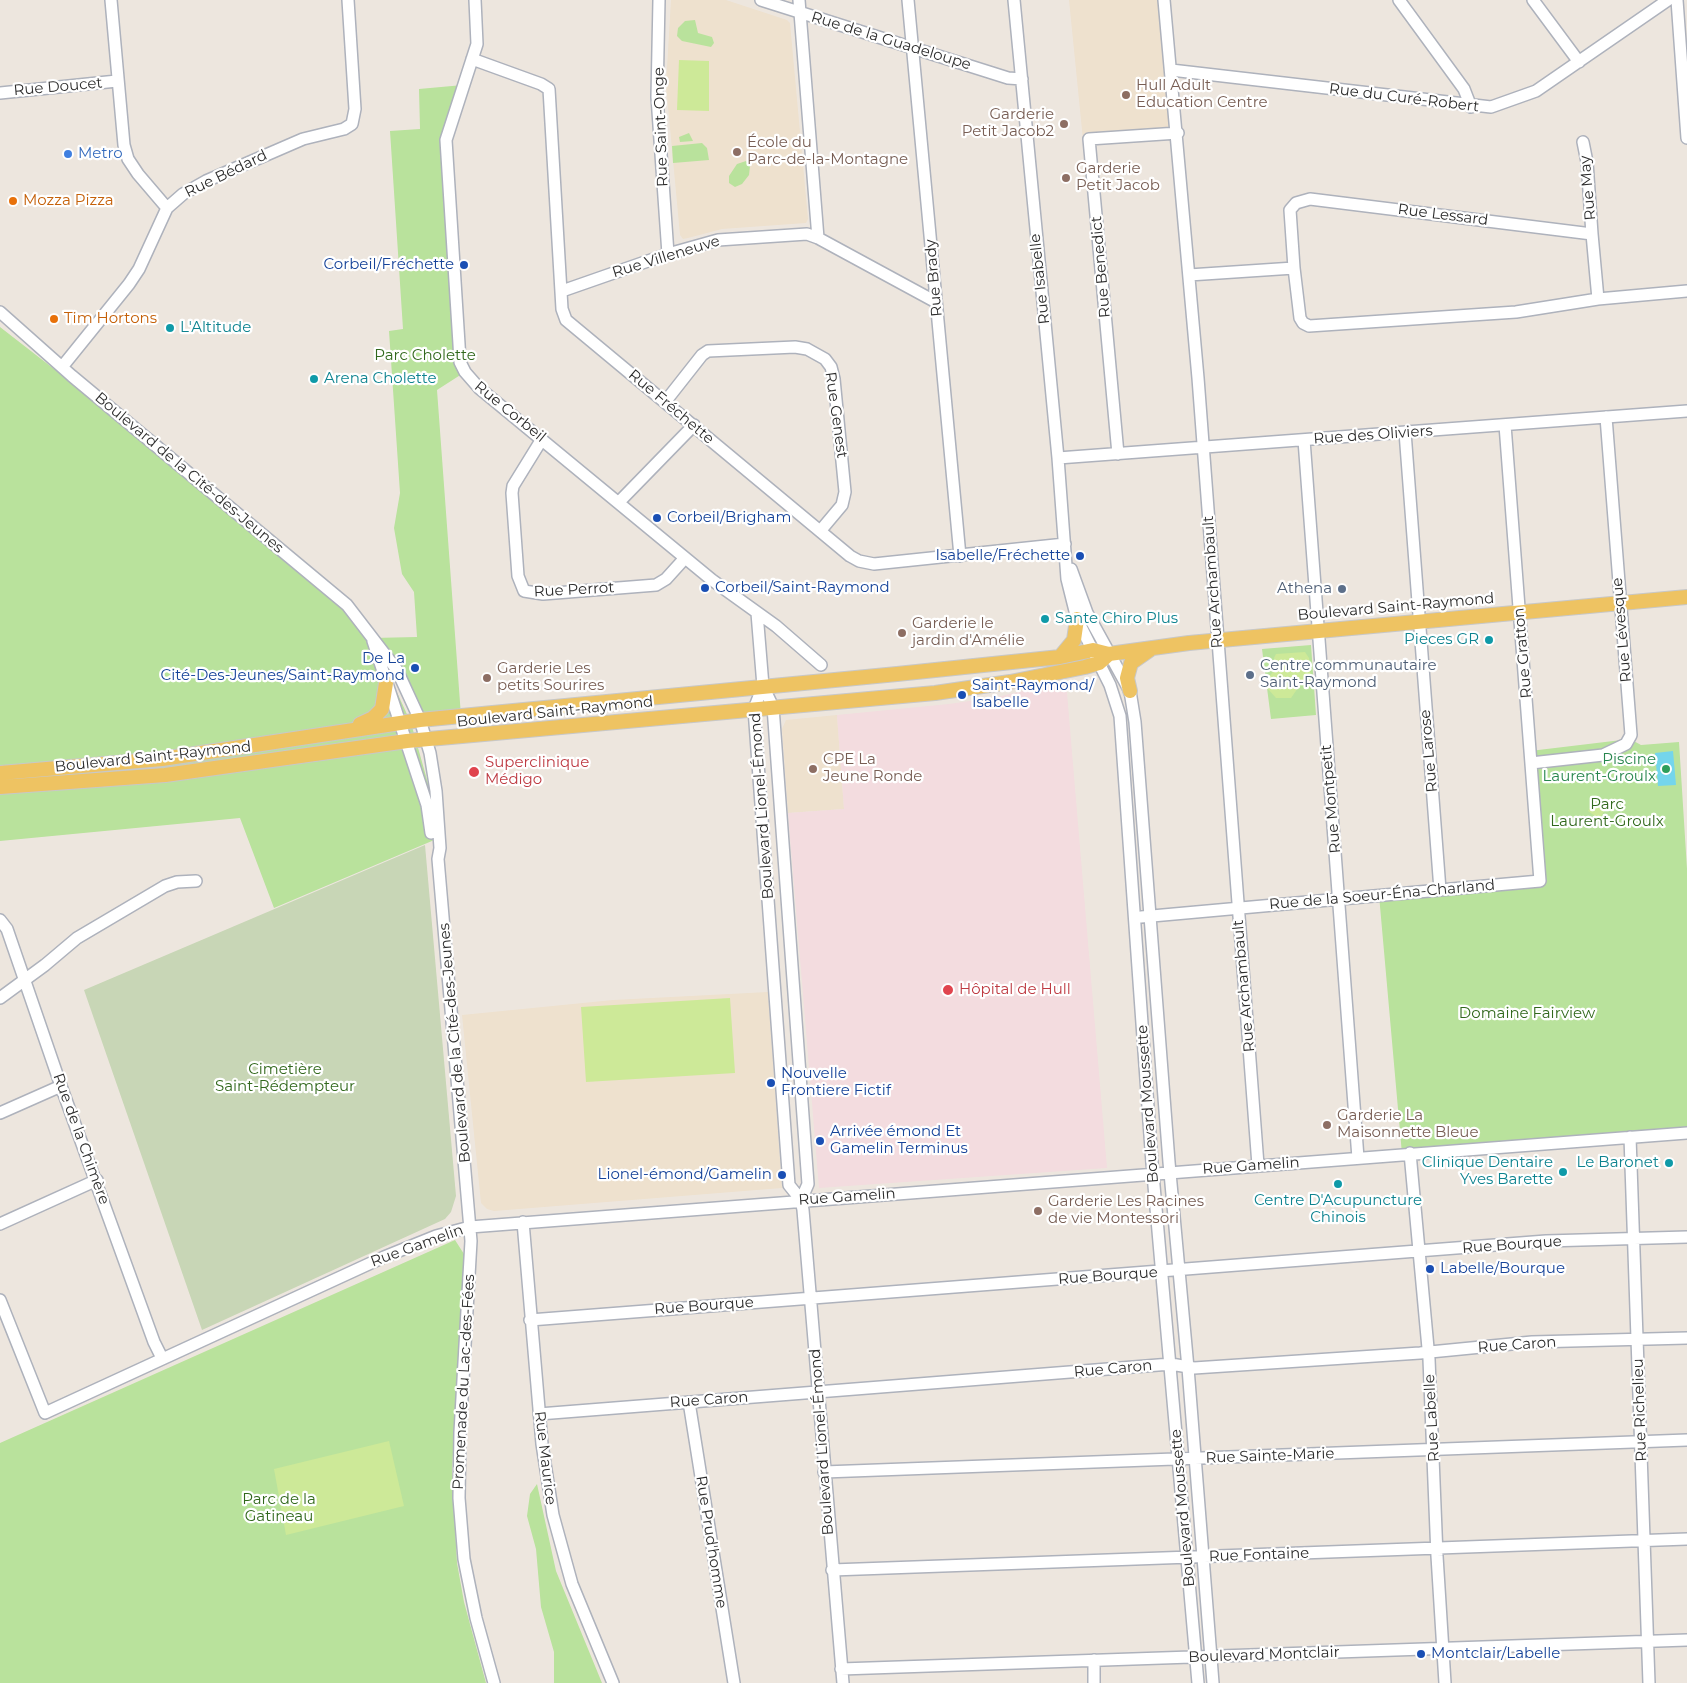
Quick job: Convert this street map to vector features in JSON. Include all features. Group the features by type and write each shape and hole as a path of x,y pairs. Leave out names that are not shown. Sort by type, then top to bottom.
{"main road":[{"name":"Boulevard Saint-Raymond","path":"0,787 165,775 407,741 975,688 1153,648 1317,630 1687,597"},
{"path":"1060,657 1074,640 1077,619"},
{"path":"1130,691 1127,678 1131,663 1153,648"},
{"name":"Boulevard Saint-Raymond","path":"0,773 162,759 342,730 420,720 1060,657 1093,650 1104,658"},
{"path":"342,730 378,714 384,704 386,683"}],"street":[{"path":"111,0 122,131 128,159 138,174 167,208"},
{"name":"Rue Bédard","path":"62,367 134,276 167,208 183,194 201,183 303,139 344,129 352,124 355,109 348,0"},
{"name":"Rue Corbeil","path":"475,0 478,36 446,140 460,362 471,380 479,388 685,558 776,626 821,665"},
{"name":"Rue Saint-Onge","path":"659,0 657,97 668,254"},
{"name":"Rue de la Guadeloupe","path":"761,0 912,46 1008,78 1022,79"},
{"path":"799,0 818,238"},
{"name":"Rue Brady","path":"908,0 960,556"},
{"name":"Rue Isabelle","path":"1014,0 1069,587 1077,619 1093,650"},
{"name":"Rue Archambault","path":"1164,0 1178,133 1258,1165"},
{"path":"1399,0 1464,89 1471,107"},
{"path":"1532,0 1579,62"},
{"name":"Rue du Curé-Robert","path":"1171,70 1471,107 1491,107 1536,92 1667,0"},
{"path":"1676,0 1687,138"},
{"name":"Rue Fréchette","path":"472,60 541,84 549,89 562,309 569,323 821,530 850,556 866,563 882,564 1065,544"},
{"name":"Rue Doucet","path":"0,92 117,82"},
{"name":"Rue Benedict","path":"1118,454 1089,139 1178,133"},
{"name":"Rue May","path":"1583,142 1587,162 1592,234"},
{"name":"Rue Lessard","path":"1592,234 1310,198 1296,203 1290,210 1300,318 1303,323 1309,326 1516,312 1598,299 1687,291"},
{"name":"Rue Villeneuve","path":"562,291 668,254 730,238 807,234 818,238 936,302"},
{"path":"1592,234 1598,299"},
{"path":"1189,275 1294,268"},
{"name":"Boulevard de la Cité-des-Jeunes","path":"0,312 62,367 347,605 388,657 401,677 420,720 436,791 440,848 438,859 470,1227"},
{"name":"Rue Genest","path":"665,402 702,355 708,351 796,346 807,349 825,359 831,367 834,379 845,492 842,505 821,530"},
{"name":"Rue des Oliviers","path":"1058,458 1687,411"},
{"name":"Rue Lévesque","path":"1531,763 1602,755 1621,747 1630,739 1606,417"},
{"path":"619,502 694,425"},
{"name":"Rue Gratton","path":"1505,425 1540,882"},
{"name":"Rue Larose","path":"1405,432 1440,890"},
{"name":"Rue Perrot","path":"542,439 514,486 512,493 518,576 524,591 542,594 656,585 666,579 685,558"},
{"name":"Rue Montpetit","path":"1304,440 1358,1158"},
{"name":"Rue Isabelle","path":"1067,558 1104,658"},
{"path":"757,613 762,686"},
{"name":"Boulevard de la Cité-des-Jeunes","path":"372,638 407,741 409,756 428,805 433,849 438,859"},
{"name":"Boulevard Moussette","path":"1104,658 1130,691 1135,722 1178,1271 1204,1557 1212,1683"},
{"name":"Boulevard Moussette","path":"1104,658 1120,716 1153,1173 1198,1683"},
{"name":"Boulevard Lionel-Émond","path":"762,686 773,707 808,1184 802,1200 842,1683"},
{"name":"Boulevard Lionel-Émond","path":"762,686 754,708 789,1185 802,1200"},
{"path":"0,998 77,938 165,886 177,882 196,880"},
{"name":"Rue de la Soeur-Éna-Charland","path":"1135,917 1540,882"},
{"name":"Rue de la Chimère","path":"0,920 7,929 61,1086 97,1180 154,1342 162,1358"},
{"path":"0,1113 61,1086"},
{"name":"Rue Gamelin","path":"5,1331 45,1412 384,1257 436,1236 470,1227 1687,1133"},
{"name":"Rue Richelieu","path":"1630,1137 1649,1683"},
{"name":"Rue Labelle","path":"1410,1154 1428,1352 1434,1449 1436,1549 1445,1683"},
{"path":"0,1224 97,1180"},
{"name":"Rue Maurice","path":"522,1222 539,1414 549,1492 558,1535 581,1607 613,1683"},
{"name":"Promenade du Lac-des-Fées","path":"470,1227 472,1241 460,1432 459,1498 464,1559 476,1618 494,1683"},
{"name":"Rue Bourque","path":"530,1320 1546,1241 1687,1237"},
{"path":"0,1300 5,1331"},
{"name":"Rue Caron","path":"539,1414 1170,1364 1188,1368 1428,1352 1532,1342 1687,1338"},
{"name":"Rue Prud'homme","path":"688,1402 734,1683"},
{"name":"Rue Sainte-Marie","path":"824,1472 1687,1440"},
{"name":"Rue Fontaine","path":"832,1570 1687,1539"},
{"name":"Boulevard Montclair","path":"841,1669 1687,1640"},
{"path":"1094,1660 1094,1683"}],"shaded area":[{"name":"École du Parc-de-la-Montagne","path":"671,0 726,0 787,20 790,23 808,219 806,223 722,229 683,239 680,235 666,85"},
{"name":"Hull Adult Education Centre","path":"1069,0 1164,0 1178,133 1083,140"},
{"name":"Hôpital de Hull","path":"1066,681 1107,1168 819,1188 788,813 844,809 837,715 949,704 997,697"},
{"name":"CPE La Jeune Ronde","path":"837,715 844,809 788,813 782,729 786,720"},
{"path":"768,992 782,1188 494,1211 487,1209 481,1203 462,1015 613,1000"}],"green space":[{"path":"695,20 698,33 712,37 714,43 711,47 682,41 677,36 678,28 685,21"},
{"path":"679,60 709,61 709,111 677,110"},
{"name":"Parc Cholette","path":"463,85 449,129 465,372 437,390 461,716 420,720 411,696 373,640 411,723 433,801 439,838 274,908 240,818 0,841 0,327 296,557 372,638 417,637 414,592 402,574 394,528 400,493 389,331 403,329 390,131 420,129 419,89"},
{"path":"689,133 693,141 680,142 679,137"},
{"path":"702,143 707,148 709,160 673,163 672,146"},
{"path":"746,161 750,166 749,175 742,184 735,187 729,183 729,176 737,164"},
{"path":"1311,645 1316,715 1271,719 1262,649"},
{"path":"1305,652 1309,658 1311,679 1308,683 1300,685 1291,698 1276,698 1268,689 1268,678 1276,668 1274,658 1276,654"},
{"name":"Domaine Fairview","path":"1630,739 1641,745 1679,742 1687,869 1687,1133 1402,1154 1379,895 1540,881 1530,751"},
{"path":"1597,797 1609,804 1599,819 1588,811"},
{"name":"Cimetière Saint-Rédempteur","path":"425,845 456,1196 451,1212 445,1219 202,1330 84,990"},
{"path":"730,998 735,1073 586,1082 581,1007"},
{"name":"Parc de la Gatineau","path":"455,1240 464,1254 452,1471 457,1563 464,1602 486,1683 0,1683 0,1443"},
{"path":"389,1441 404,1506 286,1535 274,1469"},
{"path":"537,1484 556,1571 602,1683 554,1683 554,1652 541,1607 536,1549 527,1516 530,1494"}],"water":[{"name":"Piscine Laurent-Groulx","path":"1673,751 1676,785 1658,786 1655,753"}],"place":[{"name":"Hull Adult Education Centre","path":"1126,95"},
{"name":"Garderie Petit Jacob2","path":"1064,124"},
{"name":"École du Parc-de-la-Montagne","path":"737,152"},
{"name":"Metro","path":"68,154"},
{"name":"Garderie Petit Jacob","path":"1066,178"},
{"name":"Mozza Pizza","path":"13,201"},
{"name":"Corbeil/Fréchette","path":"464,265"},
{"name":"Tim Hortons","path":"54,319"},
{"name":"L'Altitude","path":"170,328"},
{"name":"Arena Cholette","path":"314,379"},
{"name":"Corbeil/Brigham","path":"657,518"},
{"name":"Isabelle/Fréchette","path":"1080,556"},
{"name":"Corbeil/Saint-Raymond","path":"705,588"},
{"name":"Athena","path":"1342,589"},
{"name":"Sante Chiro Plus","path":"1045,619"},
{"name":"Garderie le jardin d'Amélie","path":"902,633"},
{"name":"Pieces GR","path":"1489,640"},
{"name":"De La Cité-Des-Jeunes/Saint-Raymond","path":"415,668"},
{"name":"Centre communautaire Saint-Raymond","path":"1250,675"},
{"name":"Garderie Les petits Sourires","path":"487,678"},
{"name":"Saint-Raymond/ Isabelle","path":"962,695"},
{"name":"CPE La Jeune Ronde","path":"813,769"},
{"name":"Piscine Laurent-Groulx","path":"1666,769"},
{"name":"Superclinique Médigo","path":"474,772"},
{"name":"Hôpital de Hull","path":"948,990"},
{"name":"Nouvelle Frontiere Fictif","path":"771,1083"},
{"name":"Garderie La Maisonnette Bleue","path":"1327,1125"},
{"name":"Arrivée émond Et Gamelin Terminus","path":"820,1141"},
{"name":"Le Baronet","path":"1669,1163"},
{"name":"Clinique Dentaire Yves Barette","path":"1563,1172"},
{"name":"Lionel-émond/Gamelin","path":"782,1175"},
{"name":"Centre D'Acupuncture Chinois","path":"1338,1184"},
{"name":"Garderie Les Racines de vie Montessori","path":"1038,1211"},
{"name":"Labelle/Bourque","path":"1430,1269"},
{"name":"Montclair/Labelle","path":"1421,1654"}],"park label":[{"name":"Parc Laurent-Groulx","path":"1607,814"}]}
